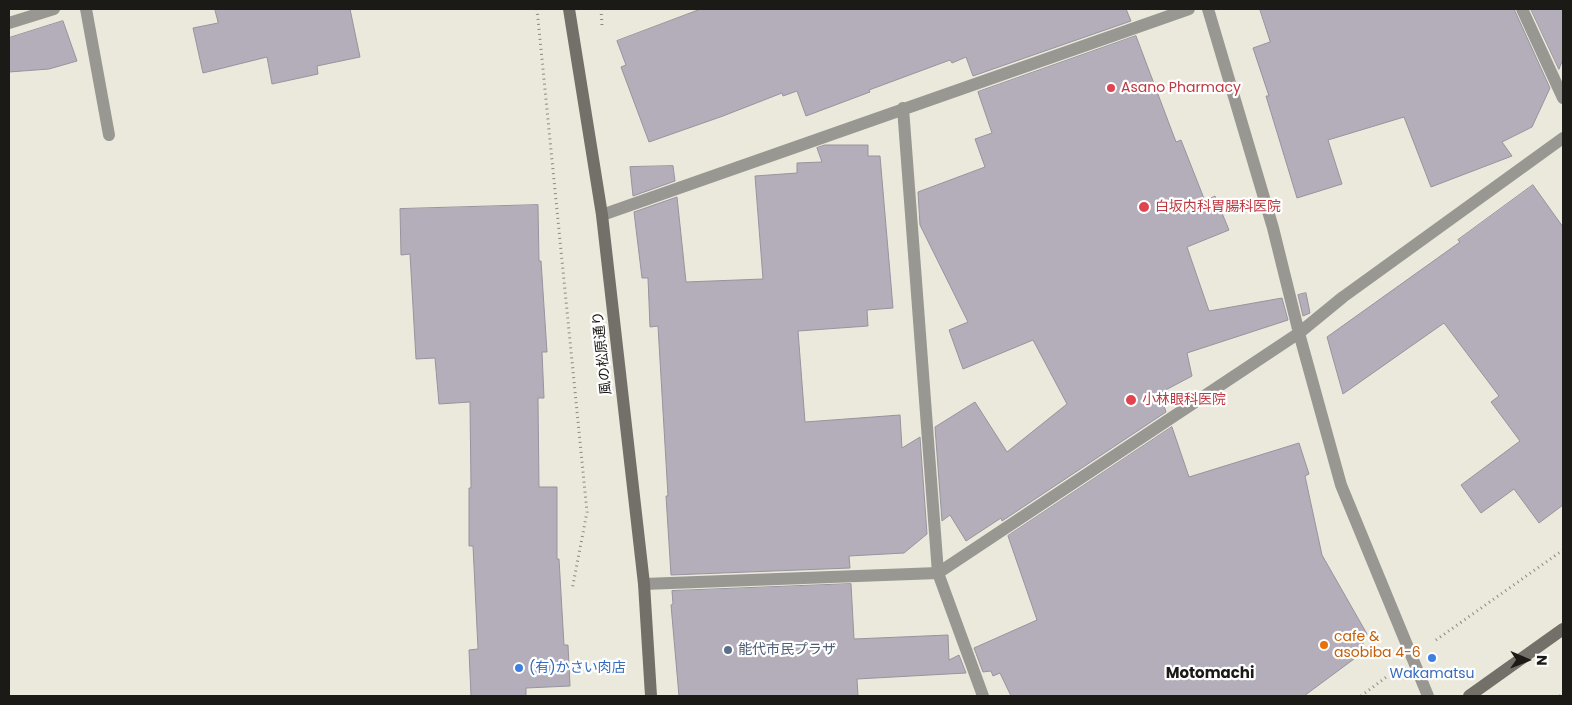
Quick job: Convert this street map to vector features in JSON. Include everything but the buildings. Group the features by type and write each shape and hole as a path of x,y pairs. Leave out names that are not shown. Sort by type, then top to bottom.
{"street":[{"path":"9,23 54,9"},
{"path":"86,9 109,135"},
{"name":"風の松原通り","path":"569,9 602,215 644,584 651,696"},
{"path":"602,215 1189,9"},
{"path":"1208,9 1273,228 1299,333 1342,485 1428,696"},
{"path":"1522,9 1563,98"},
{"path":"903,108 938,573 984,696"},
{"path":"644,584 938,573 1299,333 1343,297 1563,138"},
{"path":"1469,696 1563,629"}],"path":[{"path":"537,9 587,512 572,590"},
{"path":"1361,696 1412,657 1563,550"}],"place":[{"name":"Asano Pharmacy","path":"1111,88"},
{"name":"白坂内科胃腸科医院","path":"1144,207"},
{"name":"小林眼科医院","path":"1131,400"},
{"name":"cafe & asobiba 4-6","path":"1324,645"},
{"name":"能代市民プラザ","path":"728,650"},
{"name":"Wakamatsu","path":"1432,658"},
{"name":"(有)かさい肉店","path":"519,668"}],"district":[{"name":"Motomachi","path":"1210,674"}]}
